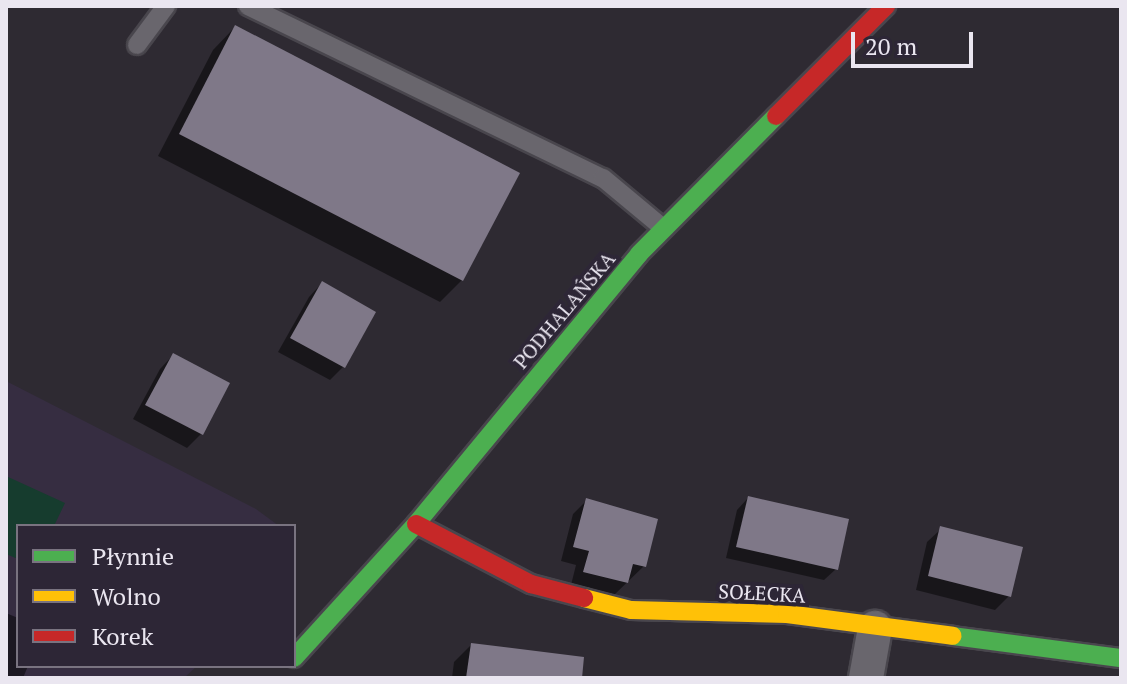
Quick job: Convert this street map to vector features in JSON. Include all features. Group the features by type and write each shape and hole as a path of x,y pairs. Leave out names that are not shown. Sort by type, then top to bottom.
{"street":[{"name":"PODHALAŃSKA","path":"296,656 416,524 663,228 886,6"},
{"name":"SOŁECKA","path":"416,524 531,584 631,610 787,614 1121,658"},
{"path":"866,678 875,628"}],"lane":[{"path":"137,45 166,6"},
{"path":"248,6 603,178 663,228"}],"shaded area":[{"path":"6,381 256,509 276,524 16,524 16,668 195,668 184,678 6,678"}],"green space":[{"path":"6,476 65,503 55,524 16,524 16,558 6,554"}],"building":[{"path":"235,25 520,173 463,281 179,134"},
{"path":"322,281 376,312 345,368 290,338"},
{"path":"173,353 230,383 203,435 145,405"},
{"path":"748,496 849,519 838,570 736,547"},
{"path":"586,498 658,519 646,567 633,564 628,583 583,572 589,551 573,547"},
{"path":"940,526 1023,547 1011,597 928,576"},
{"path":"471,643 584,657 582,678 466,678"}],"traffic: fast":[{"path":"296,656 416,524 639,254 776,116"},
{"path":"953,636 1121,658"}],"traffic: slow":[{"path":"584,598 631,610 787,614 953,636"}],"traffic: jam":[{"path":"776,116 886,6"},
{"path":"416,524 531,584 584,598"}]}
